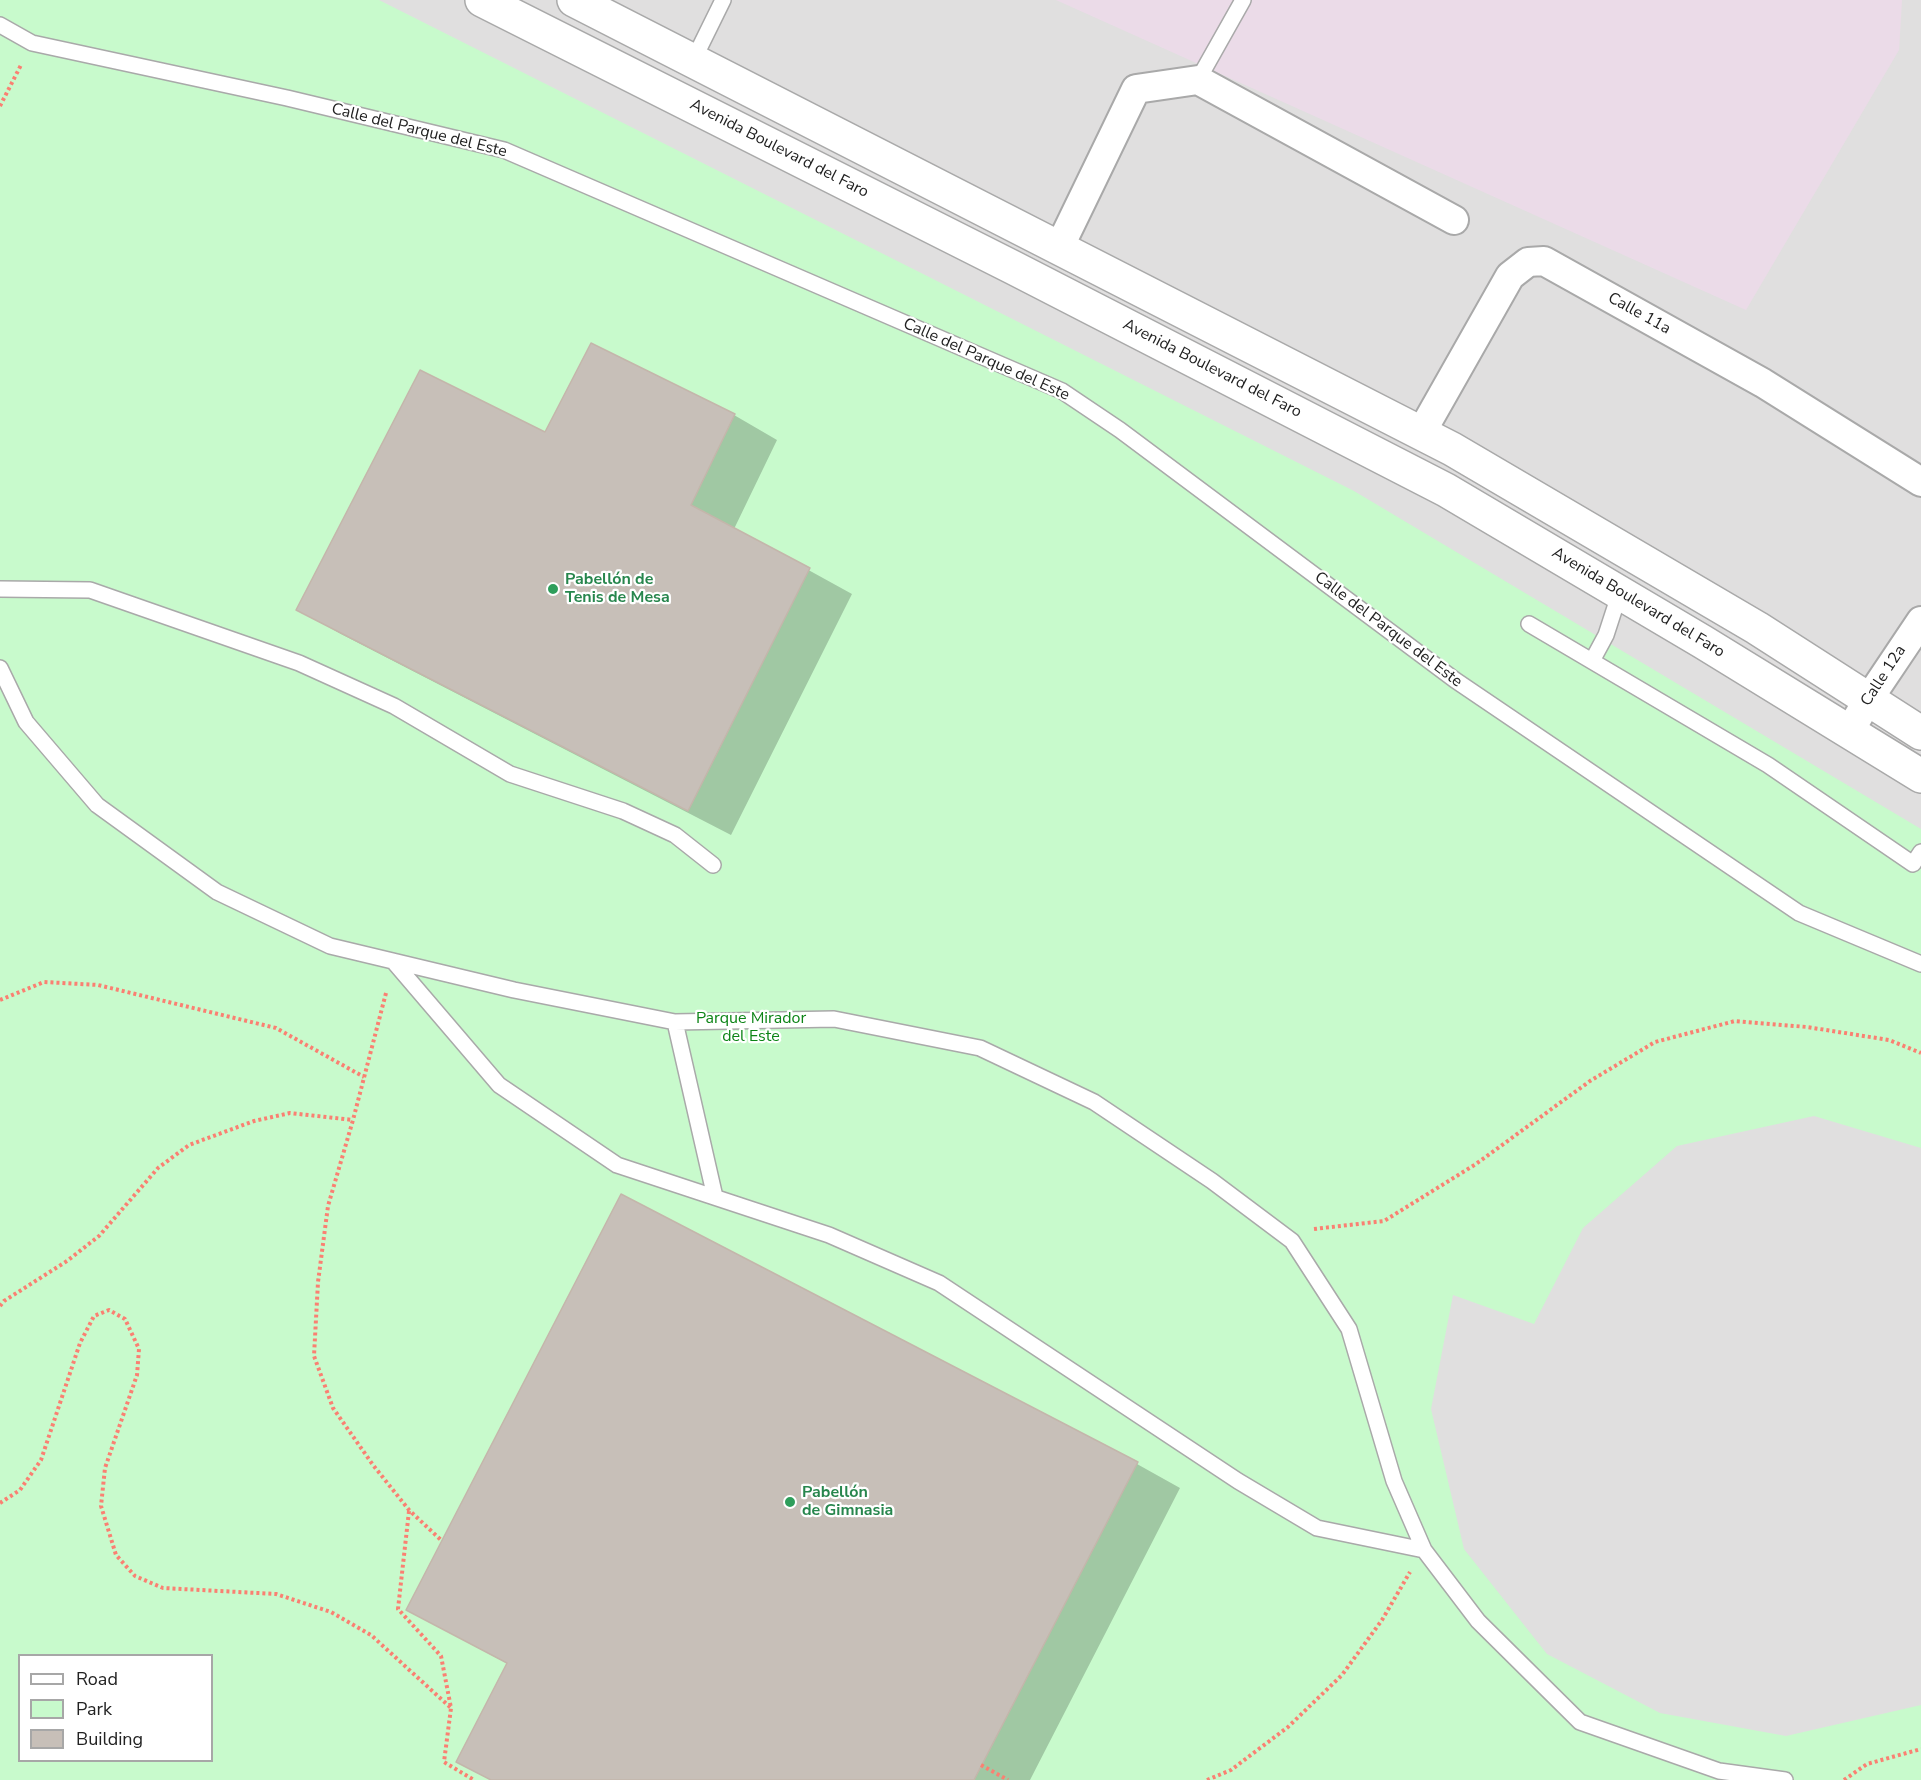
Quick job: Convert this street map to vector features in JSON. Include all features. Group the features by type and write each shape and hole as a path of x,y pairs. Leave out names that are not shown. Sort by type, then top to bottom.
{"street":[{"name":"Avenida Boulevard del Faro","path":"482,0 1109,316 1446,490 1620,592 1921,776"},
{"path":"574,0 1452,449 1757,628 1921,733"},
{"path":"674,96 693,61"},
{"path":"1059,248 1136,88 1198,80 1454,220"},
{"name":"Calle 11a","path":"1421,433 1510,276 1528,262 1544,261 1763,383 1921,482"},
{"name":"Calle 12a","path":"1849,732 1921,621"}],"lane":[{"path":"693,61 723,0"},
{"path":"1198,80 1243,0"},
{"name":"Calle del Parque del Este","path":"0,25 32,43 504,150 1062,391 1120,430 1455,680 1799,913 1921,964"},
{"path":"0,589 90,591 299,663 394,706 510,774 623,811 675,835 713,865"},
{"path":"1592,661 1606,635 1620,592"},
{"path":"1530,624 1768,765 1917,858"},
{"path":"0,668 26,722 97,805 217,892 330,946 514,990 675,1022 834,1019 980,1048 1094,1102 1212,1181 1292,1241 1349,1329 1394,1481 1424,1550 1478,1621 1580,1722 1719,1771 1785,1780"},
{"path":"393,961 499,1085 616,1165 829,1235 939,1283 1238,1481 1317,1528 1424,1550"},
{"path":"675,1022 715,1197"}],"path":[{"path":"0,106 32,43"},
{"path":"393,961 353,1120 328,1206 318,1282 314,1356 333,1408 373,1465 409,1510 442,1541"},
{"path":"0,1000 44,982 98,985 276,1028 364,1077"},
{"path":"1280,1232 1384,1221 1476,1164 1590,1081 1655,1042 1735,1021 1807,1027 1889,1040 1921,1053"},
{"path":"0,1306 4,1301 67,1262 99,1236 158,1168 189,1145 254,1121 290,1113 353,1120"},
{"path":"0,1503 20,1490 41,1460 80,1343 94,1316 109,1310 125,1319 139,1349 137,1375 105,1468 101,1506 116,1555 135,1576 164,1588 276,1594 332,1612 371,1635 451,1708"},
{"path":"409,1510 398,1609 441,1656 451,1708 444,1762 474,1780"},
{"path":"1207,1780 1231,1770 1288,1727 1342,1675 1382,1620 1424,1550"},
{"path":"1844,1780 1867,1764 1921,1749"},
{"path":"981,1765 1008,1780"}],"shaded area":[{"name":"Parque Mirador del Este","path":"0,0 1921,0 1921,1780 0,1780"},
{"path":"1056,0 1902,0 1899,50 1746,310"}],"green space":[{"name":"Parque Mirador del Este","path":"0,0 379,0 1354,491 1921,829 1921,1148 1814,1116 1677,1146 1583,1228 1534,1324 1453,1295 1431,1409 1464,1549 1547,1654 1660,1713 1786,1736 1921,1705 1921,1780 0,1780"}],"building":[{"name":"Pabellón de Tenis de Mesa","path":"591,343 735,414 691,505 810,568 688,811 296,610 420,370 545,432"},
{"name":"Pabellón de Gimnasia","path":"621,1194 1138,1462 974,1780 491,1780 456,1762 507,1663 406,1610"}],"place":[{"name":"Pabellón de Tenis de Mesa","path":"553,589"},
{"name":"Pabellón de Gimnasia","path":"790,1502"}]}
